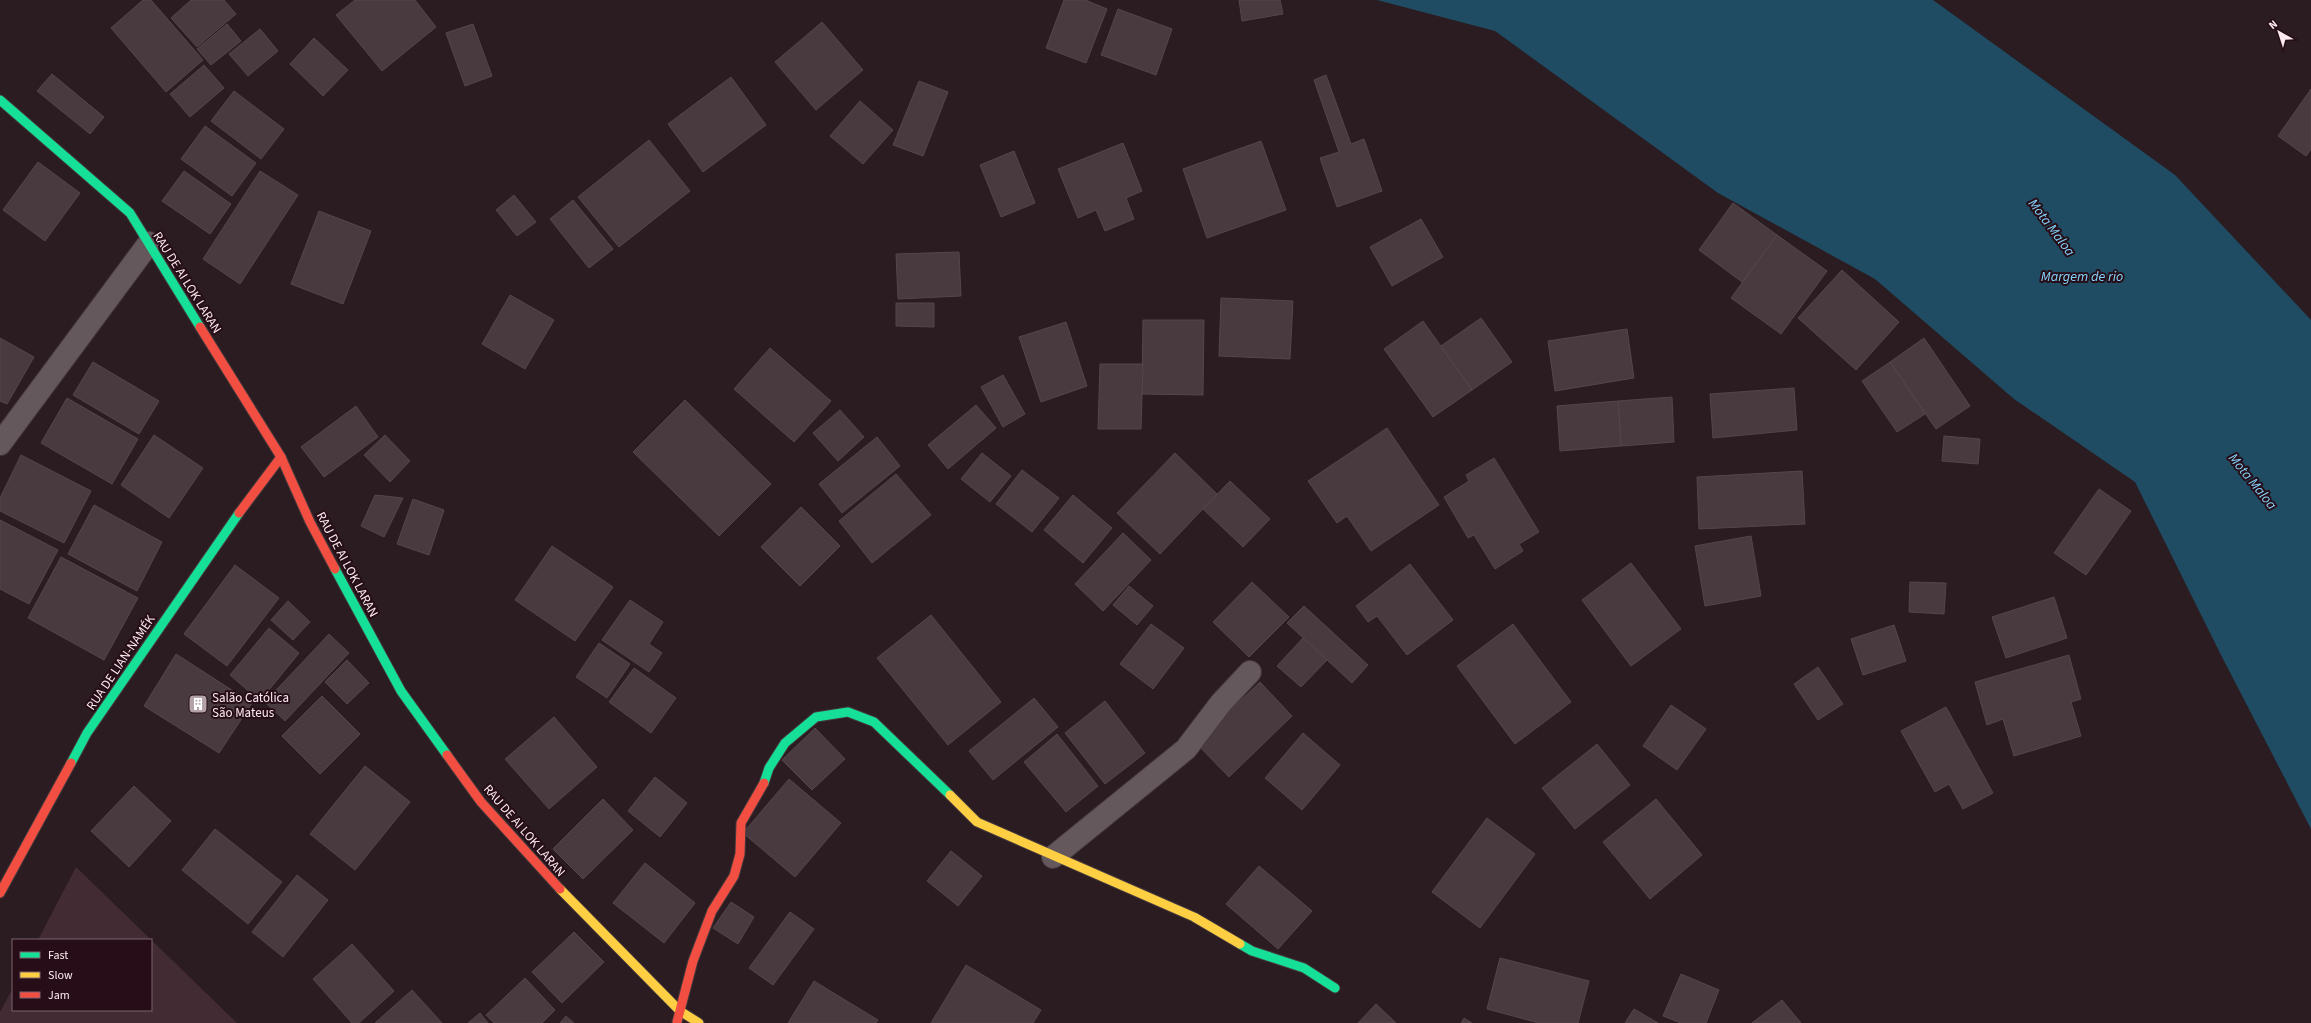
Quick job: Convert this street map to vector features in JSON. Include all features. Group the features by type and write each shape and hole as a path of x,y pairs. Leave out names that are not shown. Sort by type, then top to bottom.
{"street":[{"name":"RAU DE AI LOK LARAN","path":"0,100 130,213 281,457 310,522 401,691 481,802 540,869 680,1010 699,1023"},
{"path":"0,444 149,243"},
{"name":"RUA DE LIAN-NAMÉK","path":"0,893 87,733 230,524 281,457"},
{"path":"1053,857 1186,749 1221,703 1250,672"},
{"path":"677,1023 693,961 712,911 734,876 740,854 741,823 761,791 769,768 785,743 816,717 848,712 874,722 977,822 1053,857 1194,917 1252,951 1304,968 1335,988"}],"shaded area":[{"path":"76,867 150,939 39,939"},
{"path":"152,941 237,1023 0,1023 0,1012 12,990 12,1011 152,1011"}],"water":[{"name":"Margem de rio","path":"1377,0 1933,0 2175,175 2311,320 2311,829 2221,655 2135,482 2014,399 1875,279 1718,193 1495,31"}],"building":[{"path":"143,0 151,0 203,60 166,92 111,28"},
{"path":"191,0 224,0 236,14 197,47 171,18"},
{"path":"355,0 415,0 436,27 382,71 336,15"},
{"path":"1064,0 1085,0 1107,9 1086,63 1046,48"},
{"path":"1239,0 1280,0 1283,14 1242,21"},
{"path":"1118,9 1172,29 1156,75 1101,55"},
{"path":"822,22 863,70 816,110 775,62"},
{"path":"227,24 241,41 211,65 197,49"},
{"path":"473,24 492,76 465,86 446,33"},
{"path":"260,29 278,51 248,76 229,54"},
{"path":"314,38 348,70 323,96 290,64"},
{"path":"204,65 224,88 190,117 170,94"},
{"path":"52,74 104,117 90,134 37,91"},
{"path":"1326,75 1351,144 1364,139 1382,191 1337,207 1320,158 1339,152 1314,80"},
{"path":"731,77 766,125 703,172 668,124"},
{"path":"919,81 948,92 923,156 893,145"},
{"path":"2311,89 2311,149 2306,156 2278,136"},
{"path":"234,91 284,129 261,159 211,121"},
{"path":"860,101 893,130 863,164 830,136"},
{"path":"205,126 256,163 232,196 181,159"},
{"path":"649,140 690,191 619,247 578,197"},
{"path":"1261,141 1286,210 1207,238 1183,169"},
{"path":"1123,143 1142,191 1126,198 1134,219 1105,231 1096,210 1078,218 1058,169"},
{"path":"1014,151 1035,203 1001,217 980,165"},
{"path":"38,162 80,193 45,241 3,210"},
{"path":"184,171 231,204 210,234 162,201"},
{"path":"260,171 298,195 240,284 203,259"},
{"path":"514,195 536,222 517,236 496,210"},
{"path":"573,200 613,249 589,268 550,219"},
{"path":"1733,203 1777,235 1742,282 1699,250"},
{"path":"319,211 371,231 343,304 291,284"},
{"path":"1421,219 1443,257 1392,286 1370,247"},
{"path":"1777,235 1827,271 1781,334 1731,298"},
{"path":"959,252 961,296 898,299 896,254"},
{"path":"1842,270 1899,322 1856,370 1798,318"},
{"path":"510,295 554,320 525,369 482,344"},
{"path":"1221,298 1293,301 1290,359 1219,356"},
{"path":"896,303 934,303 934,327 896,326"},
{"path":"1481,318 1512,362 1472,390 1441,346"},
{"path":"1143,320 1204,320 1203,395 1142,394"},
{"path":"1423,321 1472,390 1433,417 1384,349"},
{"path":"1066,322 1087,386 1041,402 1019,337"},
{"path":"1627,329 1634,378 1555,391 1548,341"},
{"path":"0,338 34,357 7,404 0,401"},
{"path":"1924,338 1970,406 1936,429 1890,362"},
{"path":"770,348 831,401 794,442 734,389"},
{"path":"93,362 159,401 139,434 73,395"},
{"path":"1890,362 1925,414 1897,432 1862,381"},
{"path":"1100,364 1143,364 1141,429 1098,429"},
{"path":"1003,375 1025,414 1003,427 981,387"},
{"path":"1794,388 1797,430 1713,438 1710,394"},
{"path":"1672,397 1674,442 1621,446 1618,401"},
{"path":"67,398 138,439 112,484 41,443"},
{"path":"685,400 771,484 719,536 633,452"},
{"path":"1618,401 1621,446 1560,451 1557,406"},
{"path":"976,405 996,428 948,469 928,445"},
{"path":"356,406 378,437 324,477 301,447"},
{"path":"840,410 864,437 838,461 813,433"},
{"path":"1387,428 1439,505 1371,551 1347,516 1337,523 1308,481"},
{"path":"154,435 203,468 169,518 121,485"},
{"path":"385,435 410,461 390,482 364,455"},
{"path":"1944,436 1980,439 1978,464 1942,461"},
{"path":"877,437 900,466 842,513 819,484"},
{"path":"982,453 1011,476 990,502 961,479"},
{"path":"1175,453 1217,494 1160,554 1117,513"},
{"path":"21,455 91,491 64,543 0,511 0,498"},
{"path":"1494,458 1539,532 1519,544 1523,551 1495,569 1474,535 1468,538 1444,497 1469,481 1466,475"},
{"path":"1022,470 1059,498 1032,532 996,504"},
{"path":"1802,471 1805,524 1699,529 1697,477"},
{"path":"896,474 931,515 872,563 839,521"},
{"path":"1230,481 1270,519 1243,547 1203,509"},
{"path":"2099,489 2131,511 2086,575 2054,553"},
{"path":"375,495 403,498 384,537 361,526"},
{"path":"1073,495 1112,528 1083,563 1044,530"},
{"path":"413,499 444,510 429,555 397,544"},
{"path":"94,505 162,542 137,591 68,554"},
{"path":"801,507 840,546 800,586 761,547"},
{"path":"0,520 58,550 29,604 0,589"},
{"path":"1123,533 1151,560 1103,611 1075,584"},
{"path":"1751,536 1761,596 1705,606 1695,546"},
{"path":"552,546 613,587 575,641 515,600"},
{"path":"61,557 138,598 104,660 28,618"},
{"path":"1631,563 1681,629 1631,666 1582,600"},
{"path":"1410,564 1453,620 1407,655 1377,616 1368,622 1356,606"},
{"path":"235,565 279,598 227,666 184,634"},
{"path":"1252,582 1289,617 1249,657 1213,622"},
{"path":"1910,582 1946,583 1944,614 1909,612"},
{"path":"1129,586 1153,606 1137,625 1113,605"},
{"path":"2054,597 2067,638 2006,658 1992,617"},
{"path":"630,600 663,622 649,644 662,653 649,672 602,640"},
{"path":"288,601 310,622 293,640 271,620"},
{"path":"1304,606 1368,665 1352,683 1287,623"},
{"path":"931,615 1001,702 948,745 877,658"},
{"path":"1151,624 1184,648 1153,689 1120,664"},
{"path":"1513,624 1571,702 1515,744 1457,666"},
{"path":"1894,625 1906,661 1863,675 1851,639"},
{"path":"269,628 299,653 260,701 230,675"},
{"path":"329,634 349,653 285,721 265,702"},
{"path":"1303,638 1327,660 1301,687 1277,666"},
{"path":"599,643 630,664 607,698 576,677"},
{"name":"Salão Católica São Mateus","path":"176,654 252,703 219,753 144,706"},
{"path":"2069,655 2081,699 2071,702 2081,736 2014,756 2003,719 1987,725 1975,682"},
{"path":"347,660 369,683 347,704 325,682"},
{"path":"1818,667 1843,704 1818,720 1794,684"},
{"path":"634,668 676,698 651,733 609,702"},
{"path":"1260,682 1292,716 1229,777 1196,743"},
{"path":"322,696 360,734 320,774 282,736"},
{"path":"1034,698 1058,727 993,780 969,751"},
{"path":"1105,701 1145,753 1105,784 1065,733"},
{"path":"1671,705 1706,729 1677,770 1643,746"},
{"path":"1946,707 1993,793 1963,809 1949,784 1935,792 1901,731"},
{"path":"554,717 597,767 549,809 505,759"},
{"path":"815,728 845,759 812,790 782,760"},
{"path":"1303,733 1340,765 1302,810 1265,778"},
{"path":"1057,734 1098,786 1066,812 1024,762"},
{"path":"1597,744 1630,785 1575,829 1542,788"},
{"path":"365,766 410,802 355,870 310,834"},
{"path":"655,777 687,803 660,837 628,811"},
{"path":"789,779 841,823 795,877 743,833"},
{"path":"134,786 171,821 129,867 91,831"},
{"path":"603,799 633,830 583,879 553,849"},
{"path":"1656,799 1702,855 1650,899 1603,842"},
{"path":"1487,818 1535,854 1480,928 1432,892"},
{"path":"215,829 282,882 248,924 182,870"},
{"path":"951,851 982,876 958,906 927,881"},
{"path":"645,863 695,903 664,943 613,903"},
{"path":"1259,866 1312,911 1278,949 1226,904"},
{"path":"297,875 328,900 283,957 252,932"},
{"path":"731,902 754,917 738,944 713,928"},
{"path":"790,912 814,929 773,985 749,968"},
{"path":"574,932 604,962 562,1003 532,972"},
{"path":"352,944 394,991 359,1023 352,1023 313,979"},
{"path":"1500,958 1589,981 1578,1023 1539,1023 1487,1009"},
{"path":"966,965 1041,1010 1033,1023 931,1023"},
{"path":"1681,974 1719,990 1706,1023 1681,1023 1663,1016"},
{"path":"525,978 555,1010 542,1023 494,1023 486,1015"},
{"path":"814,981 878,1020 876,1023 788,1023"},
{"path":"412,990 442,1023 375,1023"},
{"path":"1782,1000 1801,1023 1752,1023"},
{"path":"1376,1004 1396,1023 1358,1023"},
{"path":"1634,1009 1658,1023 1625,1023"},
{"path":"480,1013 488,1023 468,1023"},
{"path":"566,1016 574,1023 560,1023"},
{"path":"1464,1018 1472,1023 1461,1023"}],"traffic: fast":[{"path":"0,100 130,213 200,327"},
{"path":"71,763 87,733 239,513"},
{"path":"335,569 401,691 447,755"},
{"path":"764,783 769,768 785,743 816,717 848,712 874,722 950,795"},
{"path":"1240,944 1252,951 1304,968 1335,988"}],"traffic: slow":[{"path":"950,795 977,822 1194,917 1240,944"},
{"path":"560,889 680,1011 699,1023"}],"traffic: jam":[{"path":"200,327 281,457 310,522 335,569"},
{"path":"239,513 281,457"},
{"path":"447,755 481,802 560,889"},
{"path":"0,893 71,763"},
{"path":"677,1022 693,961 712,911 734,876 740,854 741,823 764,783"}],"place":[{"name":"Salão Católica São Mateus","path":"198,704"}],"water label":[{"name":"Mota Maloa","path":"2052,227"},
{"name":"Mota Maloa","path":"2253,481"}]}
